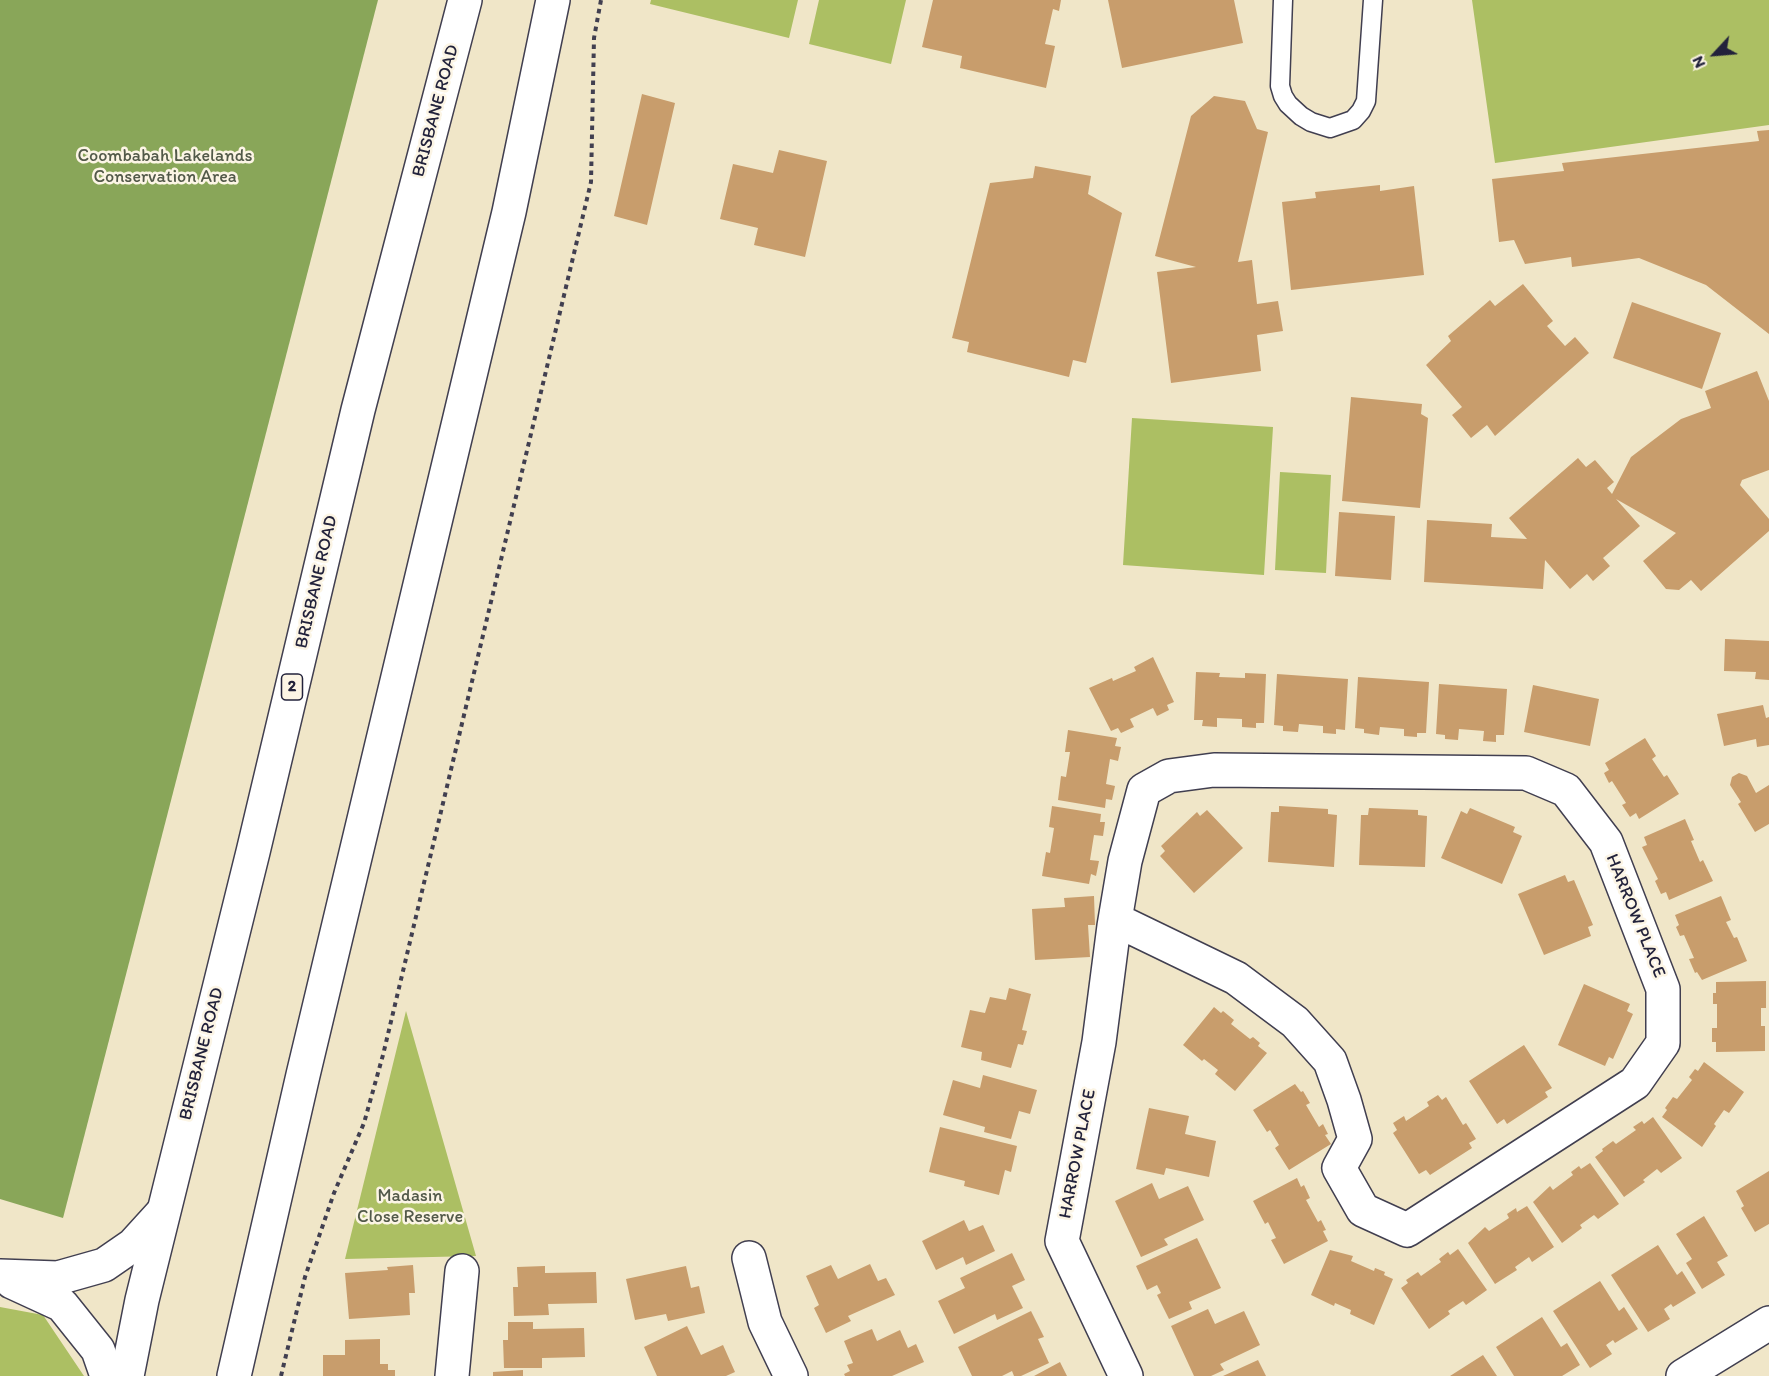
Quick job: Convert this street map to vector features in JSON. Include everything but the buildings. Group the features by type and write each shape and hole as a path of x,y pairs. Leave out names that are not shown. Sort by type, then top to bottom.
{"main road":[{"name":"BRISBANE ROAD","path":"127,1376 163,1212 253,852 358,410 465,0"},
{"path":"234,1376 305,1064 508,212 553,0"},
{"name":"HARROW PLACE","path":"1116,920 1236,978 1295,1022 1330,1061 1344,1100 1355,1139 1339,1168 1363,1210 1407,1230 1635,1083 1663,1043 1664,989 1606,843 1566,790 1526,774 1215,770 1169,776 1144,790 1125,861 1116,920 1099,1042 1062,1241 1126,1376"},
{"path":"107,1376 98,1350 62,1305 0,1276 58,1278 104,1265 133,1245 163,1212"},
{"path":"749,1258 765,1322 791,1376"},
{"path":"452,1376 462,1271"},
{"path":"1683,1376 1769,1323"}],"lane":[{"path":"1283,0 1280,86 1283,96 1301,116 1330,128 1353,120 1361,111 1366,100 1373,0"}],"path":[{"path":"281,1376 305,1277 334,1193 364,1123 383,1055 591,182 594,38 601,0"}],"green space":[{"name":"Coombabah Lakelands Conservation Area","path":"0,0 378,0 63,1218 0,1199"},
{"path":"651,0 798,0 789,38 650,4"},
{"path":"819,0 906,0 891,64 809,44"},
{"path":"1472,0 1769,0 1769,125 1495,163"},
{"path":"1132,418 1273,427 1264,575 1123,565"},
{"path":"1280,472 1331,475 1326,573 1275,570"},
{"name":"Madasin Close Reserve","path":"406,1011 476,1256 345,1259"},
{"path":"0,1307 43,1315 84,1376 0,1376"}]}
